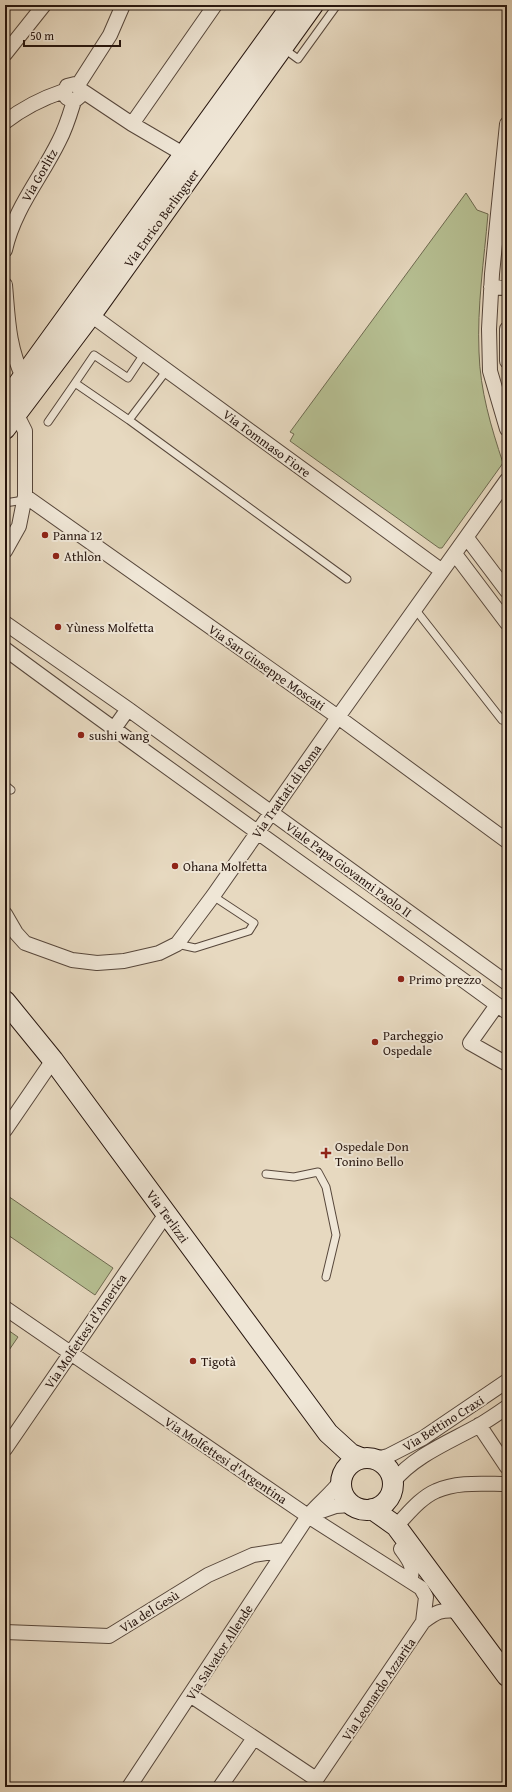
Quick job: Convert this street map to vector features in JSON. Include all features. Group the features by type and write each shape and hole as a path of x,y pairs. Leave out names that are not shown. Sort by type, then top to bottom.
{"main road":[{"name":"Via Enrico Berlinguer","path":"9,415 23,377 292,5"},
{"name":"Via Enrico Berlinguer","path":"9,415 91,315 313,5"},
{"name":"Via Terlizzi","path":"5,1001 53,1060 328,1433 351,1454 369,1459"},
{"name":"Via Terlizzi","path":"328,1433 341,1479"},
{"path":"396,1526 388,1468 369,1459 348,1465 341,1479 342,1493 351,1505 365,1510 375,1511 396,1526 507,1676"},
{"path":"375,1511 385,1502 391,1489"}],"street":[{"path":"5,54 44,5"},
{"name":"Via Gorlitz","path":"5,250 9,231 17,213 59,141 74,92 110,35 123,5"},
{"path":"132,124 215,5"},
{"path":"5,122 19,111 32,104 74,92 185,155"},
{"path":"507,124 506,149 491,287 489,330 490,371 507,429"},
{"path":"5,285 7,335 14,359 23,377"},
{"path":"491,287 507,288"},
{"name":"Via Tommaso Fiore","path":"91,315 442,571"},
{"path":"507,329 507,361"},
{"path":"5,551 19,526 24,498 25,431 9,415"},
{"name":"Via Trattati di Roma","path":"5,914 16,933 25,943 72,960 97,964 124,961 159,953 177,944 213,896 256,833 507,480"},
{"name":"Via San Giuseppe Moscati","path":"24,498 338,717 507,841"},
{"path":"467,538 507,591"},
{"path":"455,554 507,623"},
{"name":"Viale Papa Giovanni Paolo II","path":"5,623 271,812 502,980 485,995"},
{"name":"Viale Papa Giovanni Paolo II","path":"5,649 113,730 256,833 316,873 400,933 502,1008"},
{"path":"113,730 128,710"},
{"path":"400,933 413,915"},
{"path":"502,1008 470,1043 507,1064"},
{"path":"7,1124 53,1060"},
{"name":"Via Molfettesi d'America","path":"5,1449 166,1214"},
{"name":"Via Molfettesi d'Argentina","path":"5,1308 308,1516 421,1588 426,1597 423,1622"},
{"name":"Via Bettino Craxi","path":"369,1459 388,1456 423,1438 507,1381"},
{"name":"Via Bettino Craxi","path":"391,1489 400,1473 431,1451 507,1408"},
{"path":"479,1425 507,1467"},
{"name":"Via Salvator Allende","path":"129,1787 308,1516 320,1502 332,1492 341,1479"},
{"path":"396,1526 422,1500 435,1491 452,1486 507,1484"},
{"path":"308,1516 336,1506 351,1505"},
{"path":"375,1511 411,1563 412,1574 410,1580"},
{"name":"Via del Gesù","path":"5,1632 109,1636 208,1575 253,1555 285,1550"},
{"name":"Via Leonardo Azzarita","path":"313,1783 423,1622 437,1612 449,1610 459,1611"},
{"path":"190,1694 254,1738 313,1783"},
{"path":"220,1787 254,1738"}],"lane":[{"path":"282,48 298,59 337,5"},
{"path":"48,422 94,355 128,378 144,354"},
{"path":"129,420 167,370"},
{"path":"75,383 129,420 347,579"},
{"path":"5,504 24,498"},
{"path":"415,609 502,720"},
{"path":"177,944 195,948 248,931 254,923 213,896"},
{"path":"266,1174 294,1177 318,1172 326,1187 336,1235 326,1277"}],"green space":[{"path":"466,193 477,210 488,214 480,300 480,366 481,380 487,408 503,463 442,548 439,548 290,441 294,434 290,432"},
{"path":"5,1194 113,1268 95,1295 5,1233"},
{"path":"5,1328 18,1337 5,1356"}],"place":[{"name":"Panna 12","path":"45,535"},
{"name":"Athlon","path":"56,556"},
{"name":"Yùness Molfetta","path":"58,627"},
{"name":"sushi wang","path":"81,735"},
{"name":"Ohana Molfetta","path":"175,866"},
{"name":"Primo prezzo","path":"401,979"},
{"name":"Parcheggio Ospedale","path":"375,1042"},
{"name":"Ospedale Don Tonino Bello","path":"326,1153"},
{"name":"Tigotà","path":"193,1361"}]}
